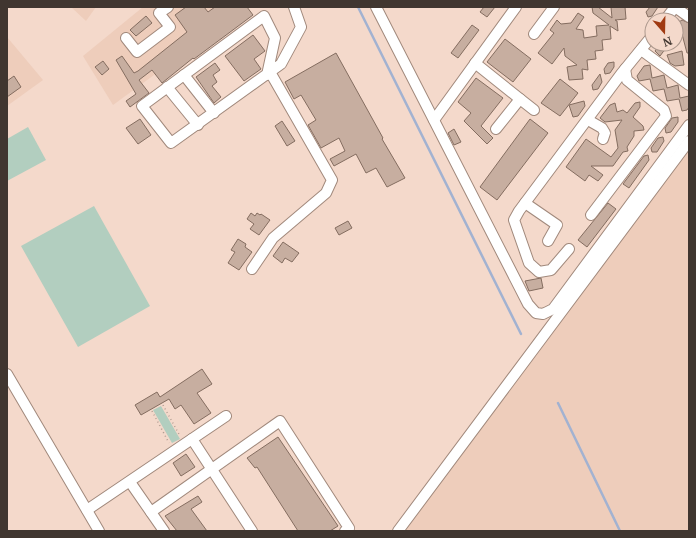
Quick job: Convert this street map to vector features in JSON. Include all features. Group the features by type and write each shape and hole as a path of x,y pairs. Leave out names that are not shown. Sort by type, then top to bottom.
{"street":[{"path":"126,38 137,52 170,27 159,13 168,7"},
{"path":"252,269 273,238 326,193 332,180 268,74 275,38 264,16 142,106 172,143 198,125 214,113 268,74 282,64 301,27 294,7"},
{"path":"376,7 528,304 536,313 543,314 553,309 689,125"},
{"path":"434,120 516,7"},
{"path":"534,34 554,7"},
{"path":"675,7 689,17"},
{"path":"568,249 551,270 539,272 529,263 514,220 525,203 625,69 644,46"},
{"path":"641,50 689,85"},
{"path":"475,64 534,110"},
{"path":"591,215 666,116 664,110 627,80 625,69"},
{"path":"184,75 214,113"},
{"path":"167,87 198,125"},
{"path":"496,129 520,98"},
{"path":"588,120 602,128 605,133 603,139"},
{"path":"398,531 689,141"},
{"path":"525,203 557,225 548,241"},
{"path":"7,374 99,531"},
{"path":"87,510 226,416"},
{"path":"151,512 280,421 349,528 345,531"},
{"path":"188,442 212,469 252,531"},
{"path":"130,482 164,531"}],"path":[{"path":"163,405 188,442"},
{"path":"152,411 174,452"}],"shaded area":[{"path":"71,7 96,7 86,21"},
{"path":"143,7 247,7 113,105 83,56"},
{"path":"7,37 43,80 7,106"},
{"path":"689,135 689,531 393,531 538,339"}],"green space":[{"path":"28,127 46,160 7,181 7,139"},
{"path":"94,206 150,306 78,347 21,246"},
{"path":"161,406 180,439 172,443 153,410"}],"building":[{"path":"186,7 204,7 208,12 215,7 247,7 253,15 194,59 193,58 162,83 152,70 139,80 149,93 130,107 126,101 136,94 116,60 122,56 134,73 138,71 187,32 175,15"},
{"path":"484,7 495,7 487,17 480,12"},
{"path":"592,7 598,7 612,18 611,7 625,7 626,19 615,20 617,21 618,31 610,26 611,39 602,40 603,50 595,51 596,59 587,60 588,70 582,69 583,79 569,80 567,67 577,65 565,56 564,48 552,64 538,53 554,33 550,30 557,20 561,24 571,23 578,13 584,17 576,29 583,30 584,38 597,36 596,26 609,25 593,13"},
{"path":"650,7 658,7 655,12 646,12"},
{"path":"146,16 152,23 136,36 130,30"},
{"path":"684,21 689,23 689,53 687,53 684,42"},
{"path":"472,25 479,30 458,58 451,53"},
{"path":"253,35 265,51 254,59 261,69 244,81 225,56"},
{"path":"505,39 531,59 513,82 487,62"},
{"path":"656,52 663,52 660,56"},
{"path":"682,52 684,65 675,66 670,63 667,55"},
{"path":"336,53 383,138 382,139 405,178 387,187 376,168 366,173 356,154 334,166 330,159 345,151 339,138 321,148 308,125 316,120 301,95 294,99 285,82"},
{"path":"103,61 109,69 102,75 95,67"},
{"path":"614,62 614,67 610,73 605,74 604,69 608,63"},
{"path":"215,63 220,70 213,75 217,82 212,86 221,97 214,103 196,77"},
{"path":"650,65 652,78 664,75 667,88 678,85 680,98 689,96 689,107 687,110 682,111 679,99 667,101 664,89 653,91 650,79 639,81 637,76 644,66"},
{"path":"600,74 602,82 598,89 593,90 592,85"},
{"path":"14,76 21,87 7,97 7,81"},
{"path":"476,78 503,98 481,126 493,138 487,144 464,121 471,113 458,102"},
{"path":"560,79 578,93 560,116 541,103"},
{"path":"584,101 585,106 578,116 573,117 569,105"},
{"path":"640,102 640,107 633,117 643,126 644,130 634,131 634,136 627,147 628,151 623,152 613,166 591,166 603,175 598,181 589,175 585,181 566,167 586,139 611,157 618,148 615,130 622,120 605,122 600,118 610,105 615,103 617,112 623,110 627,113 635,103"},
{"path":"678,117 678,122 671,132 666,133 665,128 672,118"},
{"path":"140,119 151,135 138,144 126,128"},
{"path":"530,119 548,133 497,200 480,187"},
{"path":"282,121 295,141 287,146 275,126"},
{"path":"454,129 461,142 454,145 448,133"},
{"path":"663,137 664,141 657,152 652,152 651,148 658,138"},
{"path":"648,155 649,160 629,188 623,184 644,156"},
{"path":"608,203 616,209 587,247 578,240"},
{"path":"251,213 255,216 257,213 260,215 261,214 270,220 259,235 250,229 254,224 247,219"},
{"path":"348,221 352,228 339,235 335,228"},
{"path":"238,239 246,244 245,247 252,252 239,270 228,263 235,252 231,250"},
{"path":"283,242 299,253 292,262 285,258 282,263 273,256"},
{"path":"541,278 543,288 529,291 525,281"},
{"path":"202,369 212,384 197,393 211,413 194,424 181,405 175,409 169,399 141,415 135,405 157,392 160,397"},
{"path":"278,437 338,526 330,531 298,531 257,467 255,468 247,458"},
{"path":"186,454 195,467 181,476 173,463"},
{"path":"198,496 202,502 191,509 207,531 177,531 165,516"}],"waterway":[{"path":"358,7 521,334"},
{"path":"558,403 620,531"}]}
